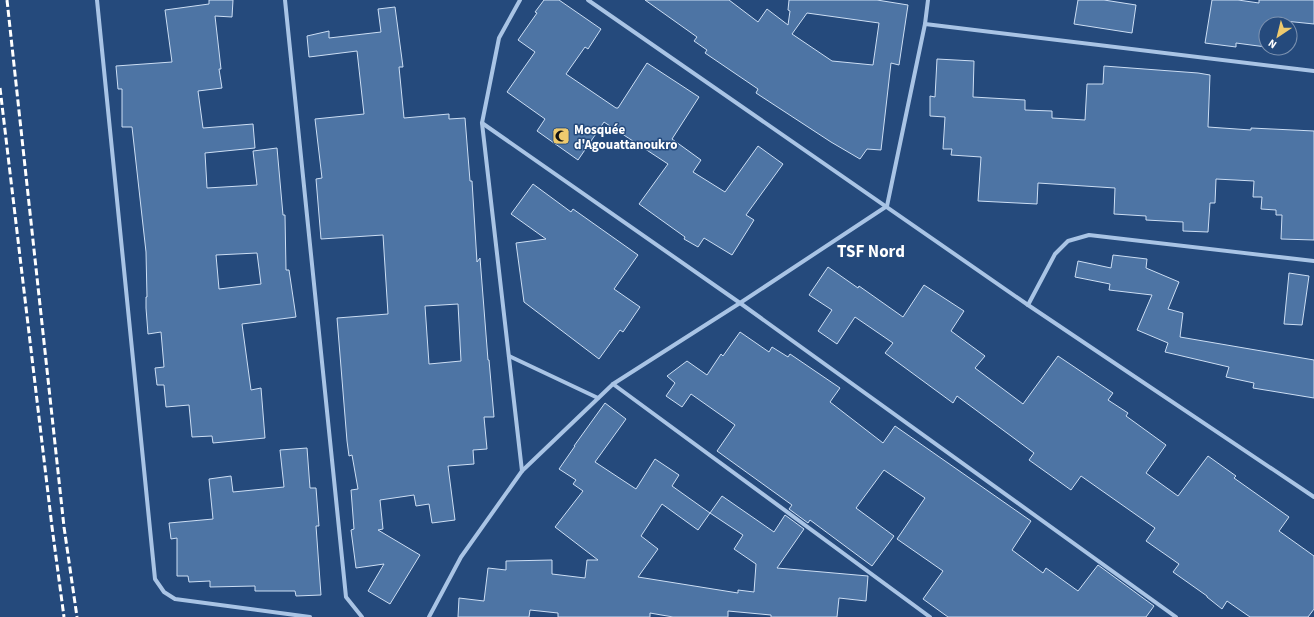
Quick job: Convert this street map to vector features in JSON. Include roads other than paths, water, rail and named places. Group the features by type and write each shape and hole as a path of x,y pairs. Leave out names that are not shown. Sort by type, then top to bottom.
{"street":[{"path":"97,0 155,579 164,592 176,599 310,617"},
{"path":"285,0 346,597 362,617"},
{"path":"520,0 499,38 482,123 522,471"},
{"path":"588,0 1028,305 1314,497"},
{"path":"429,617 461,557 522,471 613,384 740,303 887,206 925,24 928,0"},
{"path":"925,24 1314,71"},
{"path":"482,123 740,303 1176,617"},
{"path":"1028,305 1054,254 1068,241 1089,236 1314,261"},
{"path":"508,356 598,398"},
{"path":"613,384 930,617"}],"railway":[{"path":"7,0 64,527 77,617"},
{"path":"0,88 64,617"}],"place":[{"name":"Mosquée d'Agouattanoukro","path":"561,136"}],"district":[{"name":"TSF Nord","path":"871,251"}]}
